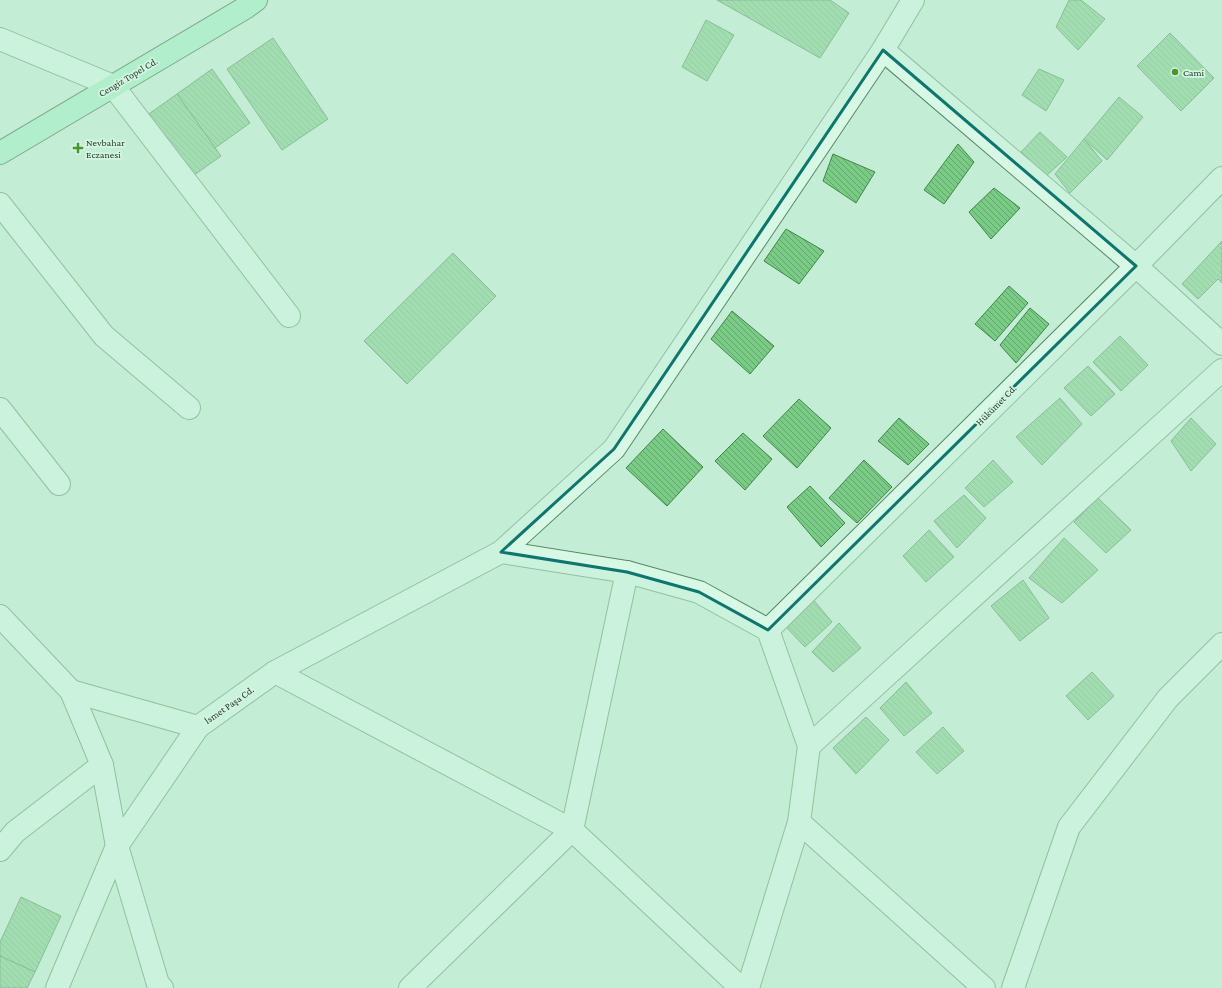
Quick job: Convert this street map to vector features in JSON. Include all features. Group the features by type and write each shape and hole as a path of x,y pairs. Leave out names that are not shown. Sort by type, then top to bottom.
{"main road":[{"name":"Cengiz Topel Cd.","path":"0,153 249,3"}],"street":[{"name":"İsmet Paşa Cd.","path":"57,988 117,846 198,727 275,672 501,552 614,449 882,50 912,0"},
{"path":"0,39 113,86 289,316"},
{"path":"882,50 1136,266 1222,344"},
{"name":"Hükümet Cd.","path":"768,630 1136,266 1222,178"},
{"path":"0,204 104,336 189,408"},
{"path":"809,746 1222,370"},
{"path":"0,410 58,484"},
{"path":"501,552 627,572 699,592 768,630 809,746 799,822 748,988"},
{"path":"410,988 572,830 627,572"},
{"path":"0,616 71,691 102,765 117,846 158,984 162,988"},
{"path":"1013,988 1069,827 1168,698 1222,644"},
{"path":"275,672 572,830 741,988"},
{"path":"71,691 198,727"},
{"path":"0,850 15,832 102,765"},
{"path":"799,822 984,988"}],"highlighted area":[{"path":"883,50 1136,266 768,630 699,592 627,572 501,552 614,449"}],"building":[{"path":"717,0 830,0 849,13 820,58"},
{"path":"1069,0 1081,0 1105,19 1078,50 1056,27"},
{"path":"706,20 734,35 707,81 682,67"},
{"name":"Cami","path":"1170,33 1214,78 1181,111 1137,66"},
{"path":"273,38 328,119 282,150 227,69"},
{"path":"212,69 250,123 215,148 177,94"},
{"path":"1039,69 1064,80 1046,111 1022,95"},
{"path":"177,94 221,156 190,178 146,116"},
{"path":"1119,97 1143,117 1107,160 1084,139"},
{"path":"1040,132 1067,157 1046,176 1021,152"},
{"path":"1084,139 1102,161 1070,193 1055,174"},
{"path":"958,144 974,162 944,204 924,190"},
{"path":"833,154 875,172 856,203 823,181"},
{"path":"994,188 1020,208 991,239 969,212"},
{"path":"786,229 824,251 799,284 764,261"},
{"path":"1222,241 1222,283 1218,279 1198,299 1182,284"},
{"path":"453,253 496,296 407,384 364,341"},
{"path":"1009,286 1028,303 995,341 975,324"},
{"path":"1030,308 1049,324 1016,363 1000,345"},
{"path":"732,311 774,346 750,374 711,339"},
{"path":"1120,336 1148,365 1121,391 1093,362"},
{"path":"1088,366 1115,394 1091,416 1064,388"},
{"path":"1060,398 1082,424 1042,465 1016,437"},
{"path":"799,399 831,428 797,468 763,436"},
{"path":"899,418 929,444 908,465 878,441"},
{"path":"1191,418 1216,444 1191,471 1171,441"},
{"path":"663,429 703,467 667,506 626,468"},
{"path":"743,433 772,459 745,490 715,461"},
{"path":"864,460 892,487 857,523 829,498"},
{"path":"993,460 1013,482 984,507 965,488"},
{"path":"810,486 845,523 821,547 787,507"},
{"path":"964,495 986,518 957,548 934,521"},
{"path":"1098,498 1131,530 1106,553 1074,522"},
{"path":"929,530 954,557 926,582 903,556"},
{"path":"1064,538 1098,570 1062,603 1029,578"},
{"path":"1023,580 1049,618 1020,641 991,606"},
{"path":"811,597 832,622 805,647 784,625"},
{"path":"839,623 861,648 833,672 812,652"},
{"path":"1092,672 1114,696 1088,720 1066,696"},
{"path":"906,682 932,713 904,736 880,708"},
{"path":"866,717 889,740 856,774 833,748"},
{"path":"943,727 964,751 937,774 916,752"},
{"path":"21,897 61,916 35,972 0,956 0,942"},
{"path":"0,956 35,972 27,988 0,988"}],"place":[{"name":"Cami","path":"1175,72"},
{"name":"Nevbahar Eczanesi","path":"78,148"}]}
